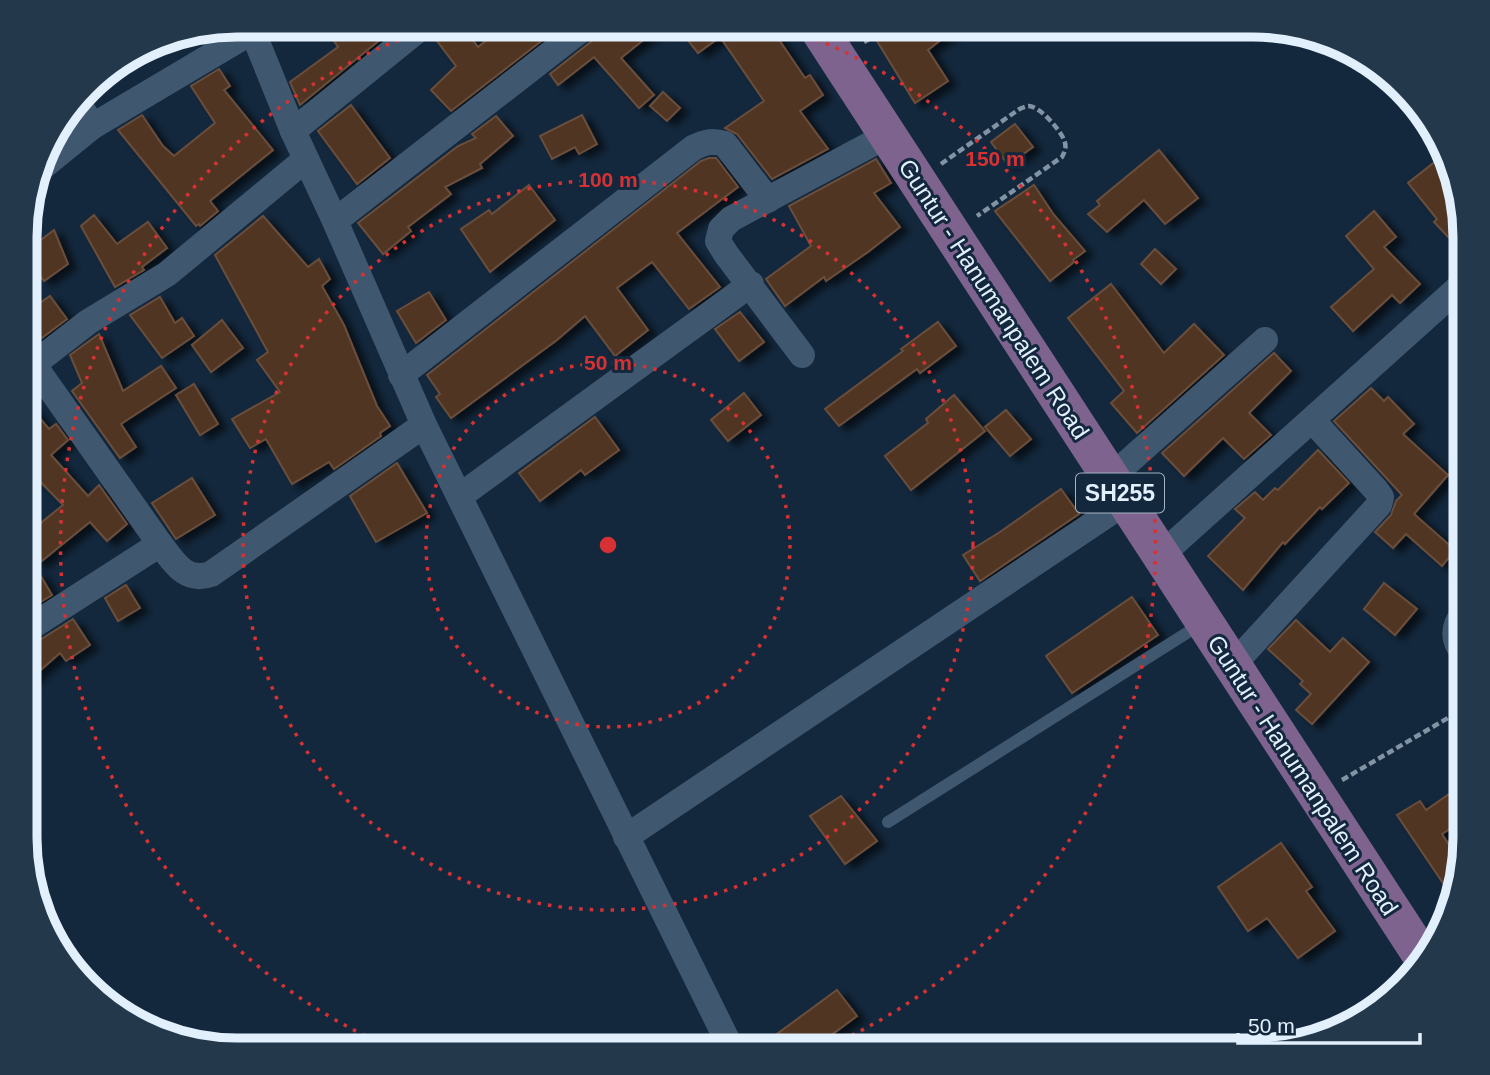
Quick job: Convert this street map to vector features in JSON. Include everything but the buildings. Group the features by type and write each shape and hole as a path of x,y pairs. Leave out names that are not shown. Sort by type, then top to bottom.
{"main road":[{"name":"Guntur - Hanumanpalem Road","path":"824,37 1418,950"}],"street":[{"path":"53,159 93,126 237,37"},
{"path":"256,37 293,131 424,425 726,1038"},
{"path":"293,131 408,37"},
{"path":"335,221 572,37"},
{"path":"82,110 93,126"},
{"path":"802,355 726,254 718,241 721,229 731,219 888,135"},
{"path":"401,375 704,142 725,144 768,200"},
{"path":"37,357 106,310 167,274 306,159"},
{"path":"460,496 751,284"},
{"path":"1160,556 1453,293"},
{"path":"626,837 1118,490 1265,340"},
{"path":"37,374 160,544 182,572 192,577 201,578 211,574 424,425"},
{"path":"1233,666 1380,505 1381,498 1376,490 1312,420"},
{"path":"37,623 160,544"}],"lane":[{"path":"888,822 1204,622"}],"path":[{"path":"918,181 1018,110 1028,106 1035,107 1044,114 1064,139 1066,148 1062,157 952,234"},
{"path":"1317,795 1453,715"}]}
